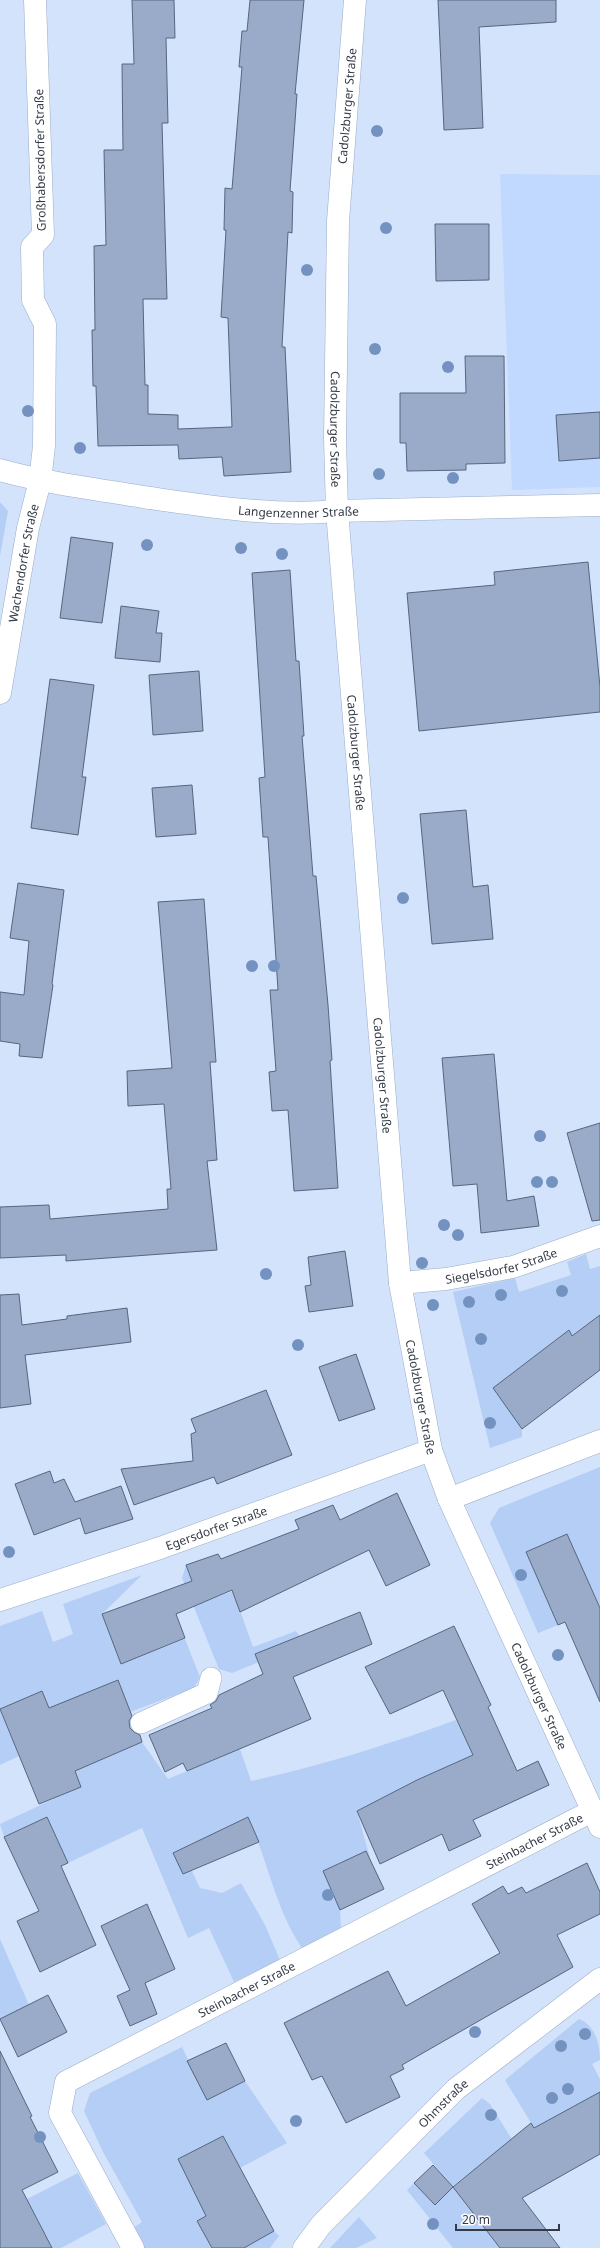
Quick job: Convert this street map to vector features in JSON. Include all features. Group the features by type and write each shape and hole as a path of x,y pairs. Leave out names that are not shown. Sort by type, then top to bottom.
{"street":[{"name":"Großhabersdorfer Straße","path":"35,0 43,235 32,248 33,300 45,324 46,331 45,427 40,481"},
{"name":"Cadolzburger Straße","path":"355,0 338,221 335,438 337,511 400,1283 431,1450 448,1498 596,1819"},
{"name":"Langenzenner Straße","path":"0,470 40,481 185,503 303,514 337,511 600,505"},
{"name":"Wachendorfer Straße","path":"0,693 28,528 40,481"},
{"name":"Siegelsdorfer Straße","path":"400,1283 446,1279 513,1267 600,1236"},
{"path":"448,1498 600,1441"},
{"name":"Egersdorfer Straße","path":"0,1600 160,1548 431,1450"},
{"name":"Steinbacher Straße","path":"133,2248 60,2113 66,2082 596,1819"},
{"name":"Ohmstraße","path":"304,2248 321,2225 456,2089 597,1988"}],"lane":[{"path":"141,1723 207,1693 211,1678"}],"shaded area":[{"path":"500,174 600,175 600,487 512,490"},
{"path":"0,502 8,511 0,556"},
{"path":"586,1254 590,1269 600,1266 600,1315 572,1336 568,1331 493,1388 522,1429 522,1437 490,1448 453,1292 515,1278 519,1292 571,1275 567,1262"},
{"path":"600,1467 600,1607 566,1534 526,1553 558,1625 538,1633 490,1523 499,1508"},
{"path":"186,1565 202,1603 233,1591 253,1647 296,1631 305,1643 232,1673 219,1669 182,1578"},
{"path":"142,1575 102,1614 121,1664 185,1639 200,1677 194,1688 130,1712 117,1680 74,1698 99,1761 142,1742 168,1779 240,1749 251,1781 304,1769 355,1754 456,1720 473,1755 417,1780 357,1811 370,1858 343,1861 323,1871 340,1910 341,1929 302,1948 278,1901 248,1817 182,1850 200,1888 222,1893 241,1883 265,1925 280,1960 234,1982 209,1928 188,1938 142,1828 68,1863 47,1817 4,1837 0,1824 81,1786 42,1691 0,1709 0,1626 42,1611 53,1642 73,1634 63,1604"},
{"path":"0,1711 19,1756 0,1765"},
{"path":"0,1939 29,2005 0,2019"},
{"path":"579,2019 593,2030 598,2042 600,2060 592,2064 600,2079 600,2092 534,2128 505,2080"},
{"path":"182,2047 207,2099 245,2081 287,2143 240,2168 223,2136 179,2159 206,2216 198,2221 212,2248 144,2248 133,2228 142,2222 103,2152 84,2111 90,2093"},
{"path":"482,2098 490,2104 513,2141 497,2164 491,2156 453,2186 501,2248 453,2248 407,2190 414,2183 435,2205 453,2187 424,2153"},
{"path":"78,2173 106,2224 61,2248 16,2248 44,2233 27,2199"},
{"path":"359,2217 377,2238 356,2248 330,2248"},
{"path":"274,2231 279,2236 270,2248 244,2248"}],"building":[{"path":"132,0 174,0 175,38 166,38 168,123 162,123 167,299 143,299 145,385 148,385 148,414 178,415 178,429 232,427 228,318 221,317 226,230 224,230 225,188 232,189 242,67 239,67 242,31 247,31 250,0 304,0 295,94 297,94 290,191 293,192 292,233 288,232 282,347 285,347 291,472 224,476 222,457 179,459 178,445 98,446 96,386 93,386 92,330 95,330 94,246 106,245 104,150 123,150 122,64 134,64"},
{"path":"438,0 556,0 556,22 479,27 483,128 444,130"},
{"path":"435,224 489,224 489,280 436,281"},
{"path":"465,356 504,356 505,463 466,464 466,470 407,471 406,443 400,443 400,393 466,393"},
{"path":"600,412 600,458 559,461 556,415"},
{"path":"71,537 113,543 102,623 60,618"},
{"path":"588,562 600,687 600,712 419,731 407,593 495,585 494,572"},
{"path":"290,570 296,661 299,661 304,736 302,736 313,876 316,876 328,1005 338,1188 294,1191 288,1110 272,1111 269,1072 276,1071 270,990 278,990 268,837 263,837 259,778 265,777 252,573"},
{"path":"121,606 159,611 156,633 162,633 160,662 115,658"},
{"path":"199,671 203,731 153,735 149,675"},
{"path":"50,679 94,685 82,777 86,777 78,835 31,828"},
{"path":"192,785 196,834 156,837 152,788"},
{"path":"466,810 473,887 488,885 493,939 432,944 420,814"},
{"path":"18,883 64,890 53,985 42,1058 19,1056 20,1044 0,1041 0,992 24,995 29,941 10,938"},
{"path":"204,899 216,1062 210,1062 217,1160 207,1161 217,1250 66,1261 66,1255 0,1258 0,1207 49,1205 50,1219 168,1209 167,1189 171,1189 164,1104 128,1106 127,1071 172,1068 158,902"},
{"path":"494,1054 507,1201 534,1196 539,1226 481,1233 477,1184 453,1186 442,1058"},
{"path":"600,1123 600,1220 592,1221 567,1133"},
{"path":"345,1251 353,1306 309,1312 305,1286 311,1285 308,1257"},
{"path":"19,1294 22,1325 67,1319 67,1316 127,1308 131,1342 25,1355 31,1404 0,1408 0,1295"},
{"path":"600,1315 600,1370 522,1429 493,1388 569,1330 572,1336"},
{"path":"356,1354 375,1409 339,1421 319,1367"},
{"path":"266,1390 292,1455 217,1484 214,1477 134,1505 121,1469 193,1461 191,1434 196,1432 191,1419"},
{"path":"50,1471 54,1483 64,1479 75,1502 121,1486 133,1519 85,1534 80,1518 34,1535 15,1484"},
{"path":"397,1493 430,1565 386,1586 369,1550 240,1612 232,1590 176,1614 185,1638 121,1664 102,1614 192,1581 186,1565 218,1554 221,1559 299,1529 295,1520 333,1505 340,1520"},
{"path":"567,1534 600,1608 600,1702 565,1622 558,1625 526,1552"},
{"path":"360,1612 372,1644 293,1677 311,1719 187,1771 183,1763 165,1772 149,1735 212,1708 210,1705 216,1701 219,1695 263,1674 255,1654"},
{"path":"454,1626 491,1705 488,1707 517,1771 538,1761 549,1785 473,1820 481,1836 449,1851 442,1834 380,1864 357,1811 417,1780 473,1755 443,1690 390,1714 365,1667"},
{"path":"118,1680 132,1716 129,1721 130,1728 140,1735 142,1742 75,1771 81,1787 39,1804 0,1709 42,1691 49,1708"},
{"path":"47,1817 68,1863 61,1866 96,1945 40,1972 17,1921 39,1911 4,1837"},
{"path":"248,1817 259,1842 183,1874 173,1853"},
{"path":"366,1851 384,1889 340,1910 323,1871"},
{"path":"587,1863 600,1892 600,1914 557,1935 573,1967 402,2065 404,2069 390,2076 400,2097 346,2123 322,2076 312,2080 284,2023 388,1971 406,2006 500,1953 472,1904 503,1886 508,1894 522,1887 526,1893"},
{"path":"147,1904 175,1969 145,1983 157,2014 130,2026 117,1996 130,1990 101,1926"},
{"path":"48,1995 67,2032 18,2057 0,2019"},
{"path":"226,2043 245,2081 207,2100 187,2061"},
{"path":"0,2051 32,2116 30,2117 58,2172 22,2190 52,2248 0,2248"},
{"path":"600,2092 600,2154 522,2198 560,2248 500,2248 453,2187 531,2123 534,2128"},
{"path":"223,2136 274,2231 244,2248 212,2248 197,2221 206,2216 178,2159"},
{"path":"433,2165 453,2187 435,2205 414,2183"}]}
